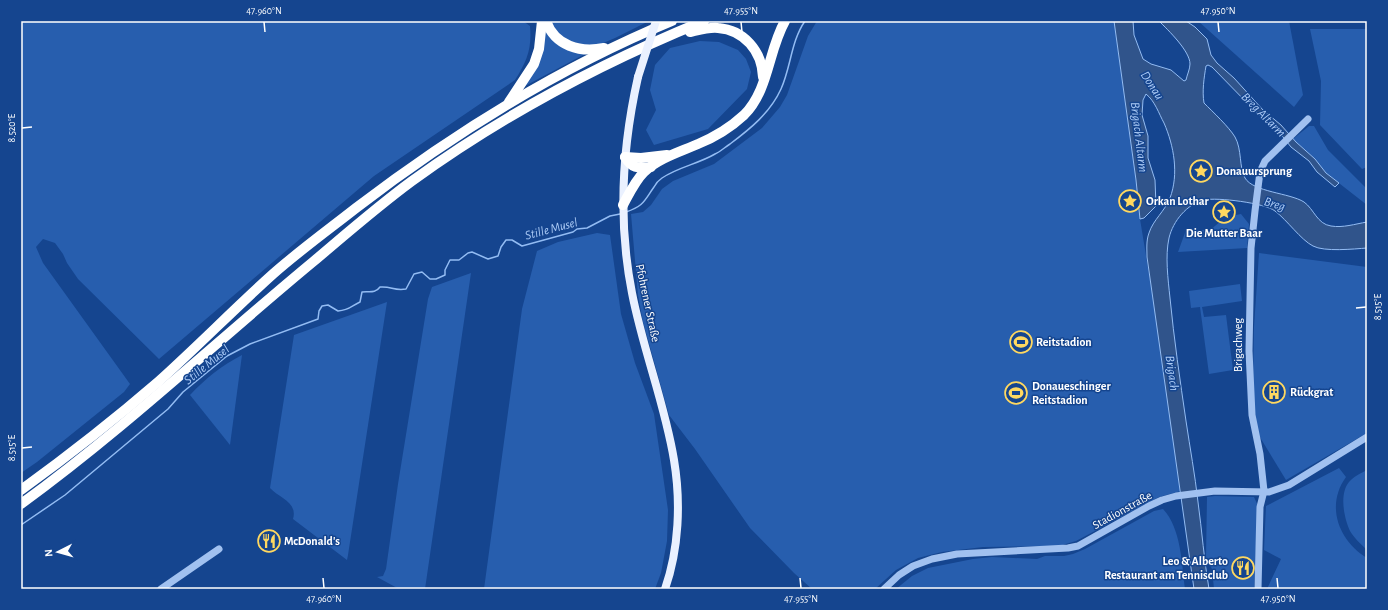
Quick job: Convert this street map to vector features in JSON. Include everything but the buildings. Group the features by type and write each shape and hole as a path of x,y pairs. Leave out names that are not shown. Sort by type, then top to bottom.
{"highway":[{"path":"507,105 534,64 539,49 542,21"},
{"path":"546,21 548,28 556,38 566,46 581,50 593,50 616,46"},
{"path":"21,490 62,460 158,382 274,273 405,171 455,137 559,75 616,46 672,21"},
{"path":"21,504 68,469 151,401 281,288 410,182 511,115 556,90 661,39 704,21"},
{"path":"623,205 639,178 651,167 675,153 711,138 735,122 751,107 757,98 764,81 775,44 785,21"},
{"path":"661,39 707,28 718,28 735,32 746,39 757,52 763,69 764,81"},
{"path":"625,157 652,158 675,153"},
{"path":"625,157 629,164 634,166 641,168 651,167"}],"main road":[{"name":"Pfohrener Straße","path":"656,21 638,77 631,111 625,157 623,205 628,272 636,311 665,416 676,469 677,493 674,556 665,589"}],"street":[{"name":"Brigachweg","path":"1258,589 1260,507 1264,491 1260,454 1252,415 1249,344 1250,274 1258,182 1260,172 1265,161 1308,119"},
{"name":"Stadionstraße","path":"884,589 899,575 913,566 932,559 957,554 1068,548 1078,546 1149,506 1176,496 1229,490 1269,492 1289,485 1367,438"},
{"path":"161,589 219,549"}],"shaded area":[{"path":"21,21 523,21 530,26 530,41 526,61 515,80 374,176 159,359 78,279 55,243 43,239 36,247 43,263 130,384 124,392 37,462 21,473"},
{"path":"549,21 649,21 594,47 564,41"},
{"path":"817,21 1114,21 1140,219 1161,347 1181,491 1159,497 1076,541 1059,546 983,547 942,552 918,558 896,570 875,589 812,589 794,573 750,528 695,449 669,415 643,322 638,295 631,214 643,212 651,205 662,189 673,181 714,164 762,128 780,107 787,95 808,36"},
{"path":"1198,21 1289,21 1303,95 1294,107"},
{"path":"544,27 585,54 525,86"},
{"path":"1310,29 1367,29 1367,167 1362,169 1320,125 1321,81"},
{"path":"700,41 719,42 738,50 746,59 751,72 747,89 708,129 654,145 646,130 656,110 650,90 655,65 670,48"},
{"path":"1309,126 1314,126 1328,150 1367,189 1367,205 1326,173 1315,159 1293,139"},
{"path":"1241,214 1249,224 1247,248 1178,252 1186,230 1210,230 1226,217"},
{"path":"597,233 610,235 621,314 635,363 654,414 668,510 667,541 661,573 655,589 484,589 522,309 537,251 558,242"},
{"path":"1259,253 1367,267 1367,433 1286,480 1258,434 1254,409 1254,327"},
{"path":"471,273 425,589 399,589 377,577 383,576 386,569 398,484 428,299 432,287"},
{"path":"1240,284 1242,301 1202,307 1204,317 1226,315 1233,370 1209,374 1200,307 1191,308 1189,291"},
{"path":"387,302 347,560 293,519 293,508 287,501 270,488 294,335"},
{"path":"242,355 230,445 190,395 214,373"},
{"path":"1339,468 1346,477 1336,500 1338,522 1349,542 1357,551 1367,558 1367,589 1267,589 1281,559 1264,550 1266,506"},
{"path":"1367,470 1367,550 1350,531 1344,513 1343,499 1349,482"},
{"path":"1207,497 1254,497 1258,506 1254,589 1214,589 1212,569 1206,558"},
{"path":"1163,509 1174,526 1177,536 1180,547 1185,589 896,589 912,576 928,568 973,559 992,557 1037,559 1045,556 1064,556 1073,554 1085,549 1154,511"}],"water":[{"path":"1114,21 1133,21 1134,35 1143,59 1151,64 1171,70 1184,81 1186,80 1190,68 1189,59 1183,47 1159,21 1186,21 1195,27 1207,39 1211,55 1217,63 1234,78 1263,110 1281,125 1296,142 1315,159 1326,173 1339,183 1335,187 1317,172 1309,161 1291,147 1279,132 1254,110 1212,67 1208,65 1206,66 1204,80 1204,103 1225,124 1235,137 1239,147 1243,174 1249,183 1304,202 1326,225 1349,226 1367,222 1367,248 1339,250 1324,249 1313,246 1299,235 1275,211 1262,205 1241,201 1210,199 1198,202 1187,209 1174,225 1168,245 1168,275 1175,344 1209,589 1194,589 1147,257 1147,242 1149,233 1153,224 1168,203 1173,189 1175,170 1173,151 1164,123 1154,104 1146,94 1143,100 1142,115 1148,136 1148,158 1155,180 1156,206 1144,218 1140,219"}],"waterway":[{"name":"Stille Musel","path":"626,212 637,208 662,178 719,152 759,120 771,106 781,89 797,37 805,21"},
{"name":"Stille Musel","path":"21,525 65,495 168,409 183,392 227,356 250,344 318,319 319,311 322,306 328,305 338,311 345,310 360,302 362,292 374,291 380,287 406,289 414,274 422,272 430,279 436,279 445,275 445,270 450,260 459,260 468,253 472,252 488,259 498,256 501,247 506,240 512,240 522,246 573,232 577,229 587,228 610,216 620,214"}],"place":[{"name":"Donauursprung","path":"1201,171"},
{"name":"Orkan Lothar","path":"1130,201"},
{"name":"Die Mutter Baar","path":"1224,212"},
{"name":"Reitstadion","path":"1021,342"},
{"name":"Rückgrat","path":"1274,392"},
{"name":"Donaueschinger Reitstadion","path":"1016,393"},
{"name":"McDonald's","path":"269,541"},
{"name":"Leo & Alberto Restaurant am Tennisclub","path":"1243,568"}],"water label":[{"name":"Donau","path":"1153,85"},
{"name":"Breg Altarm","path":"1264,114"},
{"name":"Brigach Altarm","path":"1140,137"},
{"name":"Breg","path":"1275,203"},
{"name":"Brigach","path":"1173,373"}]}
